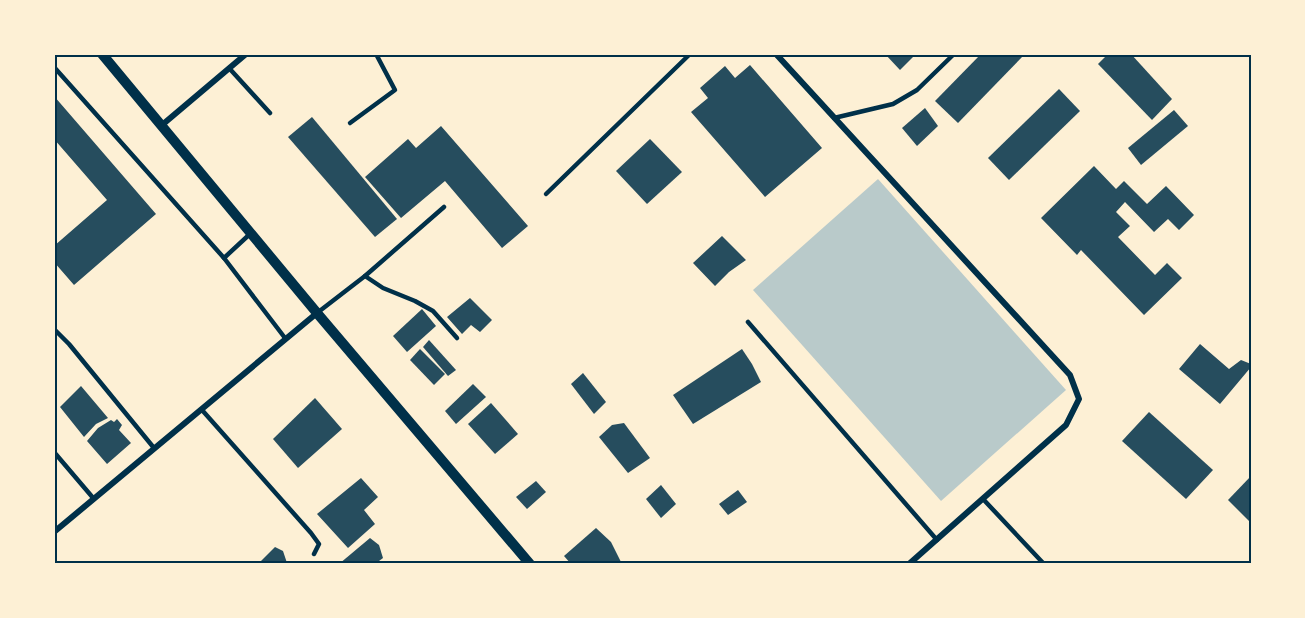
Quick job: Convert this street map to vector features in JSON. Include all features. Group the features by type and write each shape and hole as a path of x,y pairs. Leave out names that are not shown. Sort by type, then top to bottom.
{"street":[{"path":"102,54 317,313 530,564"},
{"path":"162,125 246,54"},
{"path":"776,54 1070,375 1079,399 1066,425 909,564"},
{"path":"54,532 317,313"}],"lane":[{"path":"351,123 395,90 376,54"},
{"path":"546,194 690,54"},
{"path":"834,118 893,104 917,90 954,54"},
{"path":"54,67 224,258 285,338"},
{"path":"229,68 270,112"},
{"path":"317,313 365,276 444,207"},
{"path":"224,258 251,233"},
{"path":"365,276 382,288 433,311 457,338"},
{"path":"748,322 937,540"},
{"path":"54,328 154,448"},
{"path":"202,410 311,533 319,544 314,554"},
{"path":"54,453 94,499"},
{"path":"983,499 1044,564"}],"shaded area":[{"path":"878,179 1066,390 941,501 753,290"}],"building":[{"path":"885,54 916,54 900,70"},
{"path":"981,54 1024,55 958,123 935,101"},
{"path":"1108,54 1131,54 1172,99 1152,120 1098,64"},
{"path":"750,65 822,148 765,197 691,112 708,98 700,88 725,66 735,78"},
{"path":"1059,89 1080,111 1009,180 988,158"},
{"path":"54,96 156,214 74,285 54,262 54,246 107,200 54,139"},
{"path":"925,108 938,126 917,146 902,128"},
{"path":"1174,110 1188,126 1141,165 1128,148"},
{"path":"312,117 397,219 375,237 288,137"},
{"path":"441,126 528,226 502,248 445,181 401,218 365,177 408,139 416,148"},
{"path":"650,139 682,172 647,204 616,171"},
{"path":"1094,166 1116,189 1124,181 1147,204 1166,186 1194,215 1179,230 1168,219 1154,232 1125,202 1116,212 1130,226 1118,237 1155,275 1167,263 1182,278 1144,315 1081,250 1077,255 1041,218"},
{"path":"722,236 746,260 715,286 693,263"},
{"path":"470,298 492,320 480,332 471,325 462,334 447,317"},
{"path":"422,309 436,326 407,352 393,336"},
{"path":"429,340 456,370 448,376 423,347"},
{"path":"1200,344 1229,369 1241,360 1251,364 1251,367 1220,404 1179,369"},
{"path":"420,349 445,374 434,385 410,360"},
{"path":"742,349 761,382 693,424 673,395"},
{"path":"583,373 606,402 594,414 571,384"},
{"path":"473,384 486,397 456,424 445,411"},
{"path":"81,386 108,418 96,424 84,437 60,407"},
{"path":"315,398 342,429 298,468 273,439"},
{"path":"491,403 518,434 495,454 468,424"},
{"path":"1149,412 1213,470 1186,499 1122,441"},
{"path":"117,419 122,425 119,430 131,443 107,464 87,441 98,428"},
{"path":"624,423 650,458 628,473 599,437 612,425"},
{"path":"1251,476 1251,523 1228,500"},
{"path":"361,478 378,497 364,510 375,524 348,548 317,514"},
{"path":"536,481 546,492 527,509 516,497"},
{"path":"661,485 676,504 661,518 646,499"},
{"path":"738,490 747,502 728,515 719,504"},
{"path":"596,528 611,542 621,562 618,564 571,564 564,556"},
{"path":"370,538 379,545 383,558 375,564 339,564"},
{"path":"275,547 283,551 287,563 260,562"}]}
